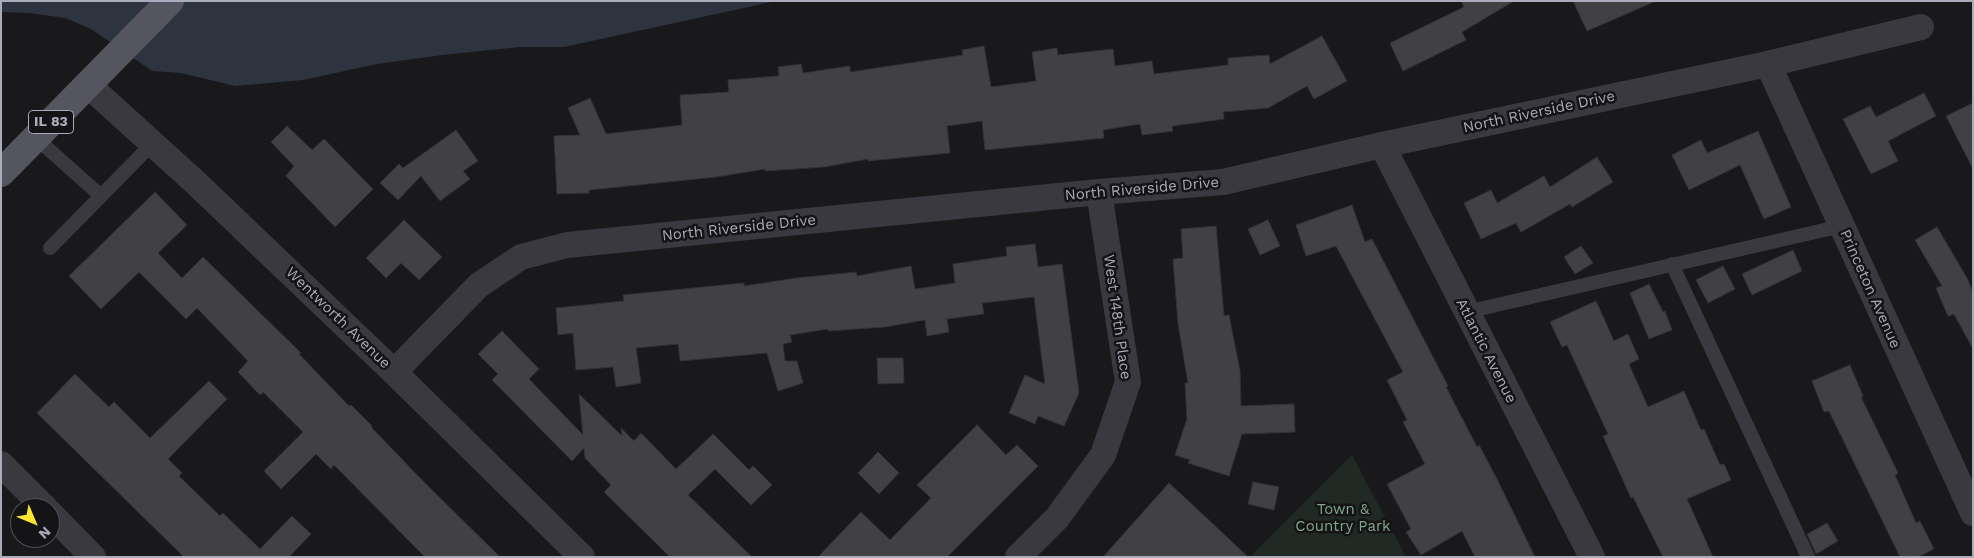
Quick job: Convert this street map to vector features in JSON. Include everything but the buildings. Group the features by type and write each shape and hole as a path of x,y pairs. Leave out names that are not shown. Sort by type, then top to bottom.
{"main road":[{"name":"IL 83","path":"1,173 170,1"}],"street":[{"name":"North Riverside Drive","path":"394,372 479,285 521,257 567,245 1099,192 1223,182 1382,145 1768,64 1921,27"},
{"name":"Princeton Avenue","path":"1768,64 1973,513"},
{"name":"Wentworth Avenue","path":"94,78 153,144 394,372 582,557"},
{"name":"Atlantic Avenue","path":"1382,145 1592,557"},
{"name":"West 148th Place","path":"1018,557 1057,518 1104,455 1128,382 1099,192"},
{"path":"1,464 35,498"},
{"path":"60,523 93,557"}],"lane":[{"path":"36,138 101,196"},
{"path":"50,248 153,144"},
{"path":"1466,312 1842,226"},
{"path":"1672,264 1808,557"}],"green space":[{"name":"Town & Country Park","path":"1352,455 1406,557 1250,557"}],"water":[{"path":"1,1 776,1 564,47 520,47 442,55 377,64 303,80 235,86 181,73 152,71 91,29 65,18 29,13 1,12"}]}
